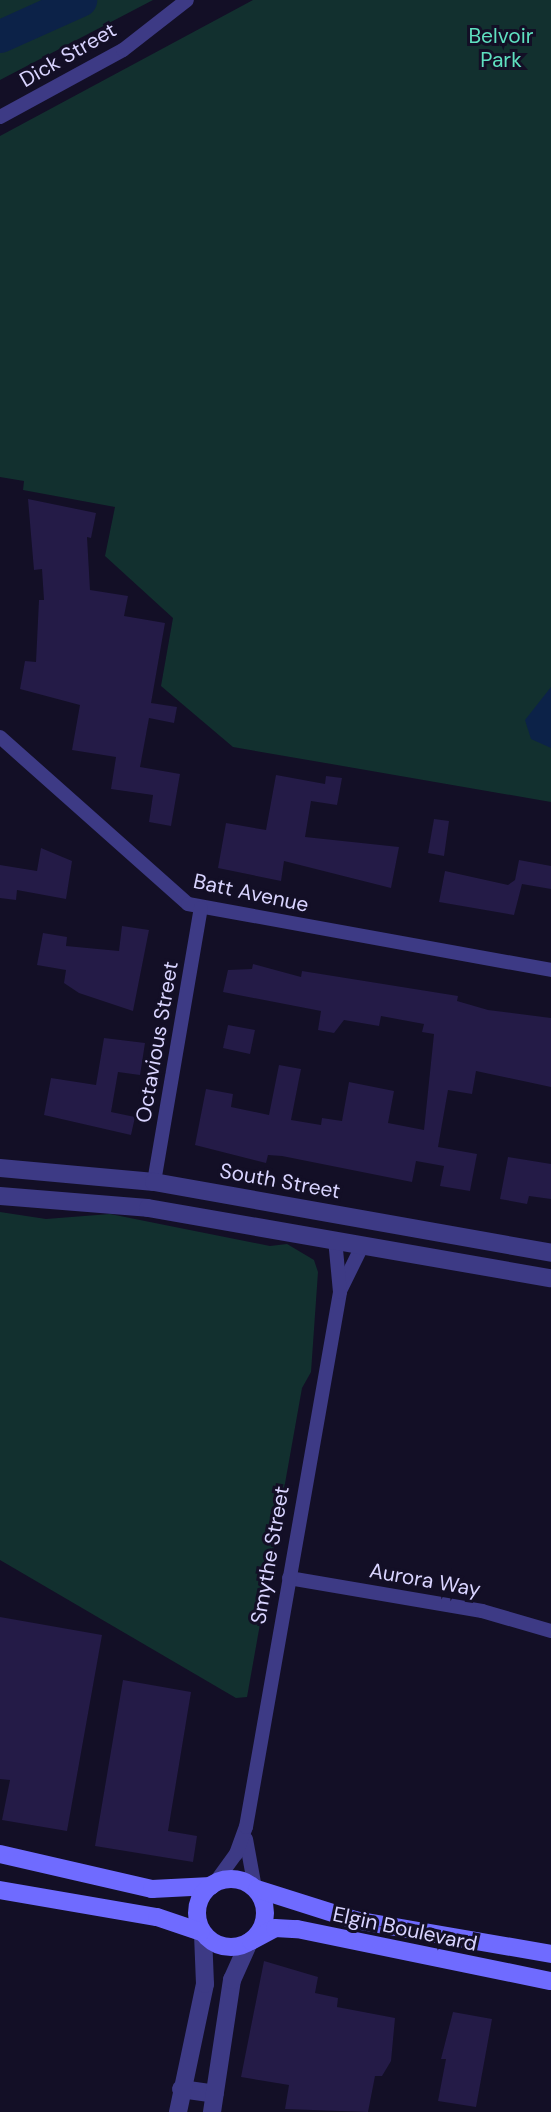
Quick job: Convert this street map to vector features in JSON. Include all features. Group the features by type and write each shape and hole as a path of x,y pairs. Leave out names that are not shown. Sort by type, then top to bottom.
{"main road":[{"path":"0,1854 152,1889 213,1885 239,1880 256,1889 264,1917 251,1941 225,1947 202,1933 158,1917 0,1890"},
{"path":"202,1933 198,1906 213,1885"},
{"name":"Elgin Boulevard","path":"256,1889 355,1920 551,1954"},
{"name":"Elgin Boulevard","path":"251,1941 275,1928 297,1929 551,1981"}],"street":[{"name":"Dick Street","path":"0,117 123,50 187,0"},
{"name":"Batt Avenue","path":"0,737 176,897 201,908 551,970"},
{"name":"Octavious Street","path":"154,1182 201,908"},
{"name":"South Street","path":"0,1168 154,1182 551,1253"},
{"path":"148,1208 154,1182"},
{"path":"0,1196 148,1208 551,1278"},
{"path":"335,1239 352,1217"},
{"path":"352,1217 363,1244"},
{"name":"Smythe Street","path":"335,1239 340,1292"},
{"name":"Smythe Street","path":"213,1885 236,1854 246,1827 340,1292 363,1244"},
{"name":"Aurora Way","path":"289,1578 482,1611 551,1631"},
{"name":"Smythe Street","path":"246,1827 256,1889"},
{"path":"178,2112 205,1984 202,1933"},
{"path":"212,2112 232,1980 251,1941"},
{"path":"181,2089 215,2094"}],"green space":[{"path":"0,0 153,0 0,80"},
{"name":"Belvoir Park","path":"253,0 551,0 551,802 233,747 161,686 173,618 105,556 115,507 23,490 24,481 0,477 0,136"},
{"path":"0,1212 46,1219 110,1214 270,1246 287,1244 314,1260 318,1272 311,1372 302,1388 247,1697 236,1698 0,1560"}],"water":[{"path":"551,687 551,748 531,739 525,720"}],"building":[{"path":"28,499 96,513 91,538 87,537 90,590 128,596 124,616 165,623 151,703 177,707 174,723 149,718 140,767 180,774 171,826 149,822 153,795 111,789 116,757 72,750 80,705 20,689 25,661 36,662 39,600 44,600 42,569 34,570"},
{"path":"276,775 325,784 326,776 342,778 337,805 311,801 305,837 399,847 391,888 284,861 281,881 218,868 226,823 266,830"},
{"path":"434,819 449,821 444,856 428,853"},
{"path":"41,848 72,861 66,899 17,890 16,900 0,898 0,865 37,871"},
{"path":"519,860 551,866 551,889 522,884 514,915 439,902 445,871 508,885 515,880"},
{"path":"122,926 149,930 133,1011 79,993 64,983 66,970 37,965 43,933 67,937 66,946 119,951"},
{"path":"253,964 301,977 302,971 458,996 457,1001 488,1010 551,1018 551,1087 476,1071 472,1094 448,1090 438,1147 477,1154 470,1191 440,1186 444,1166 416,1161 412,1182 282,1156 268,1155 266,1163 195,1145 206,1089 233,1094 231,1107 269,1115 279,1065 301,1069 291,1120 321,1125 322,1118 342,1121 349,1082 394,1091 388,1123 424,1130 434,1034 422,1032 424,1024 381,1016 379,1026 344,1020 334,1033 318,1030 321,1011 223,992 228,970 252,969"},
{"path":"228,1025 255,1030 250,1054 223,1048"},
{"path":"104,1038 145,1043 140,1075 118,1072 111,1112 135,1117 131,1135 44,1115 51,1078 96,1085"},
{"path":"508,1157 551,1164 551,1199 529,1196 527,1204 500,1199"},
{"path":"0,1617 102,1635 67,1831 2,1820 10,1780 0,1779"},
{"path":"123,1680 191,1692 168,1831 197,1836 193,1862 95,1846"},
{"path":"264,1961 318,1977 315,1993 338,1998 337,2007 395,2018 391,2061 382,2076 375,2076 368,2112 285,2109 289,2085 241,2077"},
{"path":"453,2012 492,2019 476,2107 438,2101 446,2059 441,2059"}],"waterway":[{"path":"0,36 80,0"}]}
